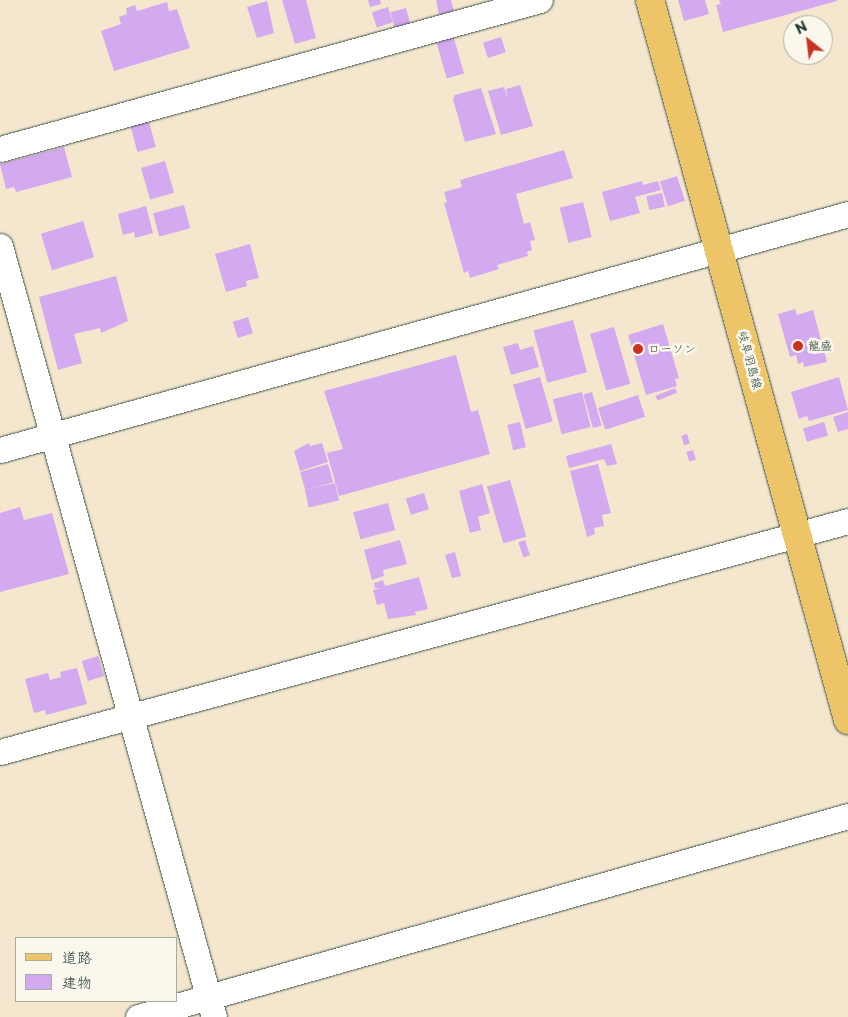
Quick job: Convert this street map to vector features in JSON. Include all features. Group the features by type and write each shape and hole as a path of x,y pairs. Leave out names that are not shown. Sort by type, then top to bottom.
{"main road":[{"name":"岐阜羽島線","path":"650,0 848,720"}],"street":[{"path":"0,149 540,0"},
{"path":"0,450 848,214"},
{"path":"0,246 128,716 211,1007"},
{"path":"0,752 848,521"},
{"path":"138,1017 211,1007 848,816"}],"building":[{"path":"282,0 306,0 316,38 295,44"},
{"path":"368,0 380,0 381,4 370,7"},
{"path":"436,0 451,0 454,11 439,15"},
{"path":"678,0 705,0 709,14 684,21"},
{"path":"719,0 837,0 723,32 716,5 721,4"},
{"path":"267,1 274,33 257,38 247,7"},
{"path":"167,2 169,11 177,9 190,48 114,71 101,31 121,24 119,17 127,14 126,8 135,5 137,11"},
{"path":"388,7 393,22 377,27 372,12"},
{"path":"406,8 410,23 395,28 391,12"},
{"path":"453,35 464,73 447,78 436,40"},
{"path":"501,37 506,52 488,58 483,43"},
{"path":"520,85 533,126 501,135 488,91 504,87 507,98 506,89"},
{"path":"481,88 496,134 465,142 453,99 455,95"},
{"path":"148,118 156,147 137,152 130,123"},
{"path":"64,147 72,177 16,192 14,187 6,189 0,164"},
{"path":"564,150 573,178 516,194 524,224 530,222 535,240 530,241 532,250 527,252 528,256 497,265 499,269 470,278 468,271 464,273 444,203 447,202 444,192 462,187 460,180"},
{"path":"165,161 174,193 150,200 141,168"},
{"path":"677,176 685,201 668,206 660,182"},
{"path":"642,181 643,185 658,181 661,190 635,197 640,213 610,221 602,192"},
{"path":"662,193 665,207 649,210 646,196"},
{"path":"583,202 592,237 568,243 560,208"},
{"path":"184,205 190,228 159,236 153,213"},
{"path":"146,206 153,233 135,238 134,232 123,235 118,214"},
{"path":"83,221 94,257 52,270 41,234"},
{"path":"250,244 259,278 246,281 247,286 226,292 215,254"},
{"path":"116,276 128,321 101,333 100,328 74,334 82,363 58,370 39,297"},
{"path":"795,309 797,315 813,310 827,362 804,367 803,362 798,364 796,355 790,357 778,314"},
{"path":"248,317 253,333 238,338 233,322"},
{"path":"573,320 587,372 547,383 533,331"},
{"path":"663,324 679,378 675,379 677,386 646,395 628,335"},
{"path":"614,327 630,384 606,391 590,334"},
{"path":"518,343 520,350 533,346 539,367 511,375 503,347"},
{"path":"456,355 471,412 478,410 490,454 339,496 327,453 343,449 324,391"},
{"path":"540,377 553,421 526,429 513,385"},
{"path":"839,377 848,410 809,421 807,416 799,419 791,392"},
{"path":"675,388 677,393 657,401 656,396"},
{"path":"582,392 591,427 562,434 553,399"},
{"path":"592,392 602,426 593,428 583,394"},
{"path":"638,395 645,417 605,430 598,408"},
{"path":"848,412 848,429 838,432 833,417"},
{"path":"520,422 526,447 513,450 507,425"},
{"path":"824,422 828,435 807,442 803,428"},
{"path":"687,434 690,444 684,445 681,436"},
{"path":"309,443 310,446 322,443 328,462 300,471 294,451"},
{"path":"611,444 617,464 607,466 604,459 569,468 566,456"},
{"path":"693,450 696,460 689,462 686,452"},
{"path":"328,464 333,482 305,490 300,472"},
{"path":"598,464 611,513 602,515 604,526 594,528 595,534 587,537 570,471"},
{"path":"510,480 526,537 503,543 487,487"},
{"path":"335,483 339,501 309,508 305,490"},
{"path":"482,484 490,513 478,517 481,530 470,533 459,491"},
{"path":"424,493 429,509 411,515 406,499"},
{"path":"388,503 395,530 360,539 353,512"},
{"path":"20,507 24,520 52,513 69,574 0,592 0,513"},
{"path":"400,540 407,564 383,570 384,576 372,580 364,550"},
{"path":"525,540 530,555 523,557 518,542"},
{"path":"455,552 461,576 452,578 445,555"},
{"path":"419,577 428,609 415,612 416,615 388,619 384,603 377,605 373,590 380,588 375,588 374,583 383,580 385,586"},
{"path":"98,656 104,676 88,681 82,661"},
{"path":"77,668 87,704 46,715 45,710 34,713 25,679 48,673 50,680 61,677 60,672"}],"place":[{"name":"龍盛","path":"798,346"},
{"name":"ローソン","path":"638,349"}]}
